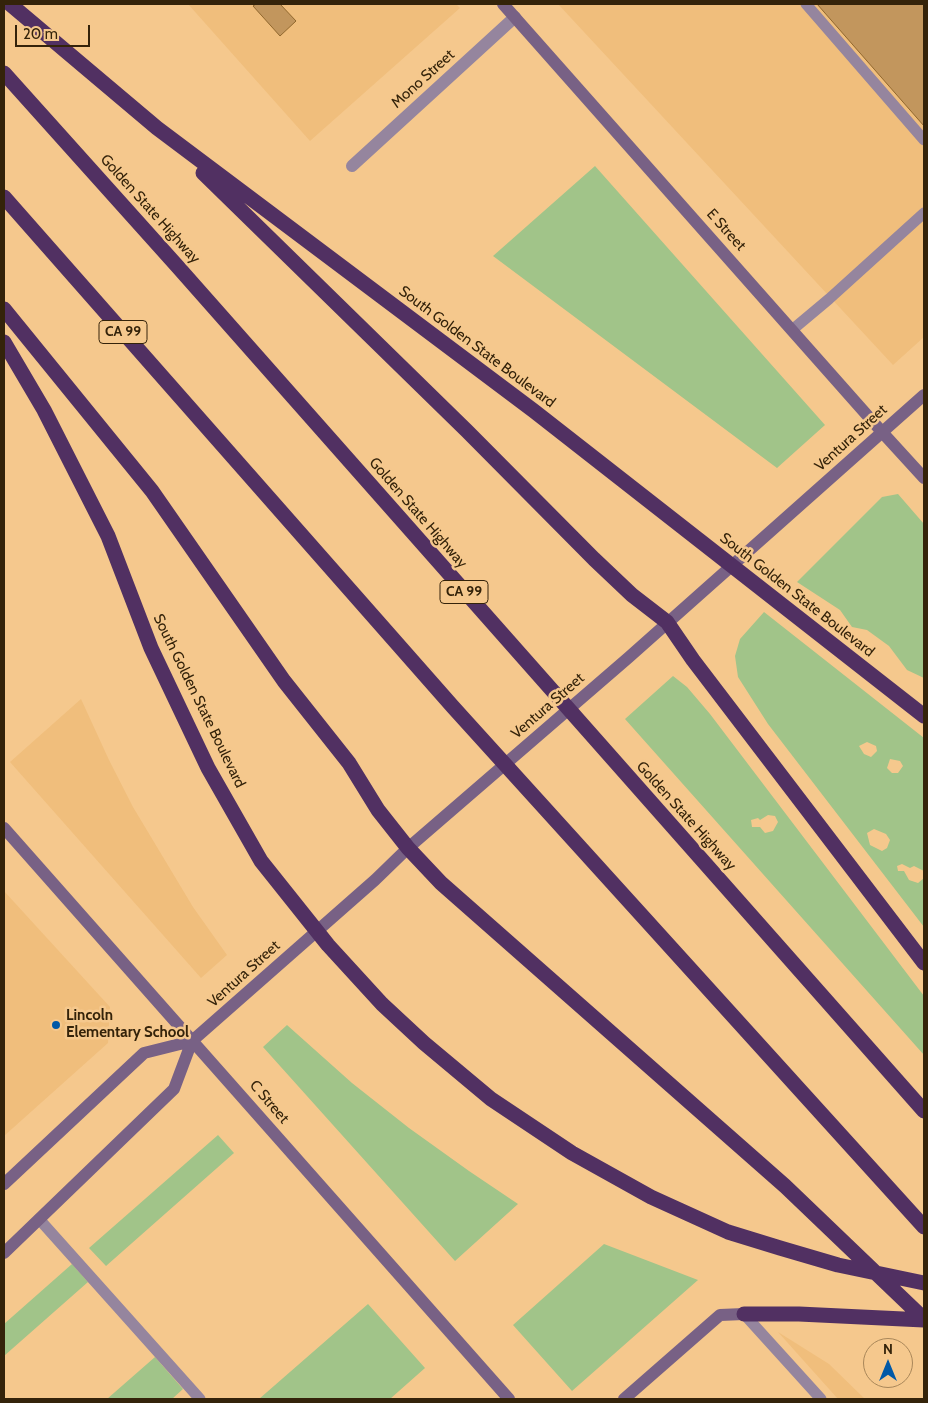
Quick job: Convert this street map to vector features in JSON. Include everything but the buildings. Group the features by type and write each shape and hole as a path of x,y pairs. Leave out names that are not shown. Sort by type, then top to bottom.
{"highway":[{"name":"South Golden State Boulevard","path":"10,4 157,128 534,411 924,716"},
{"name":"Golden State Highway","path":"4,73 178,267 924,1111"},
{"path":"157,128 467,431 594,559 632,594 667,622 693,660 924,963"},
{"name":"CA 99","path":"4,197 453,708 924,1227"},
{"path":"4,309 152,491 284,681 349,763 378,810 408,848 441,883 786,1186 924,1319"},
{"name":"South Golden State Boulevard","path":"4,342 44,410 108,536 151,648 208,768 262,862 328,945 382,1004 424,1044 491,1099 572,1153 651,1197 728,1232 838,1265 924,1283"},
{"path":"744,1314 799,1314 924,1319"}],"main road":[{"name":"E Street","path":"506,5 924,478"},
{"name":"Ventura Street","path":"4,1184 144,1054 192,1041 375,880 408,848 628,658 924,395"},
{"name":"C Street","path":"4,828 508,1399"},
{"name":"Ventura Street","path":"4,1253 174,1089 192,1041"},
{"path":"624,1399 720,1315 744,1314"}],"street":[{"name":"Mono Street","path":"352,166 515,17"}],"lane":[{"path":"806,4 924,140"},
{"path":"792,330 829,299 924,212"},
{"path":"40,1219 200,1399"},
{"path":"744,1314 821,1399"}],"shaded area":[{"path":"188,4 456,4 460,8 310,141"},
{"path":"558,4 924,4 924,337 893,365"},
{"path":"81,699 133,807 193,907 227,955 201,978 10,762"},
{"name":"Lincoln Elementary School","path":"4,891 110,1007 108,1043 4,1136"},
{"path":"778,1332 829,1364 865,1399 838,1399"}],"green space":[{"path":"595,166 825,425 777,468 493,256"},
{"path":"898,494 924,524 924,678 907,670 889,646 867,630 852,627 840,610 797,582 882,497"},
{"path":"764,612 924,738 924,871 914,866 910,868 902,864 897,866 898,871 904,871 909,880 918,883 924,878 924,927 768,724 738,677 735,656 740,639","holes":["867,742 876,746 877,751 871,757 864,754 859,746","890,759 900,761 903,766 898,773 892,773 887,768","874,829 886,834 890,840 887,848 882,851 870,845 867,833"]},
{"path":"673,676 687,687 710,714 924,996 924,1055 625,719","holes":["768,815 775,816 778,822 773,831 765,833 760,827 752,827 751,820 758,818 760,820"]},
{"path":"287,1025 352,1083 409,1128 518,1204 455,1261 263,1047"},
{"path":"218,1135 234,1153 106,1266 89,1248"},
{"path":"604,1244 698,1280 572,1391 513,1325"},
{"path":"72,1264 88,1282 4,1356 4,1324"},
{"path":"368,1304 425,1368 390,1399 259,1399"},
{"path":"155,1357 183,1389 172,1399 107,1399"}],"place":[{"name":"Lincoln Elementary School","path":"56,1025"}]}
